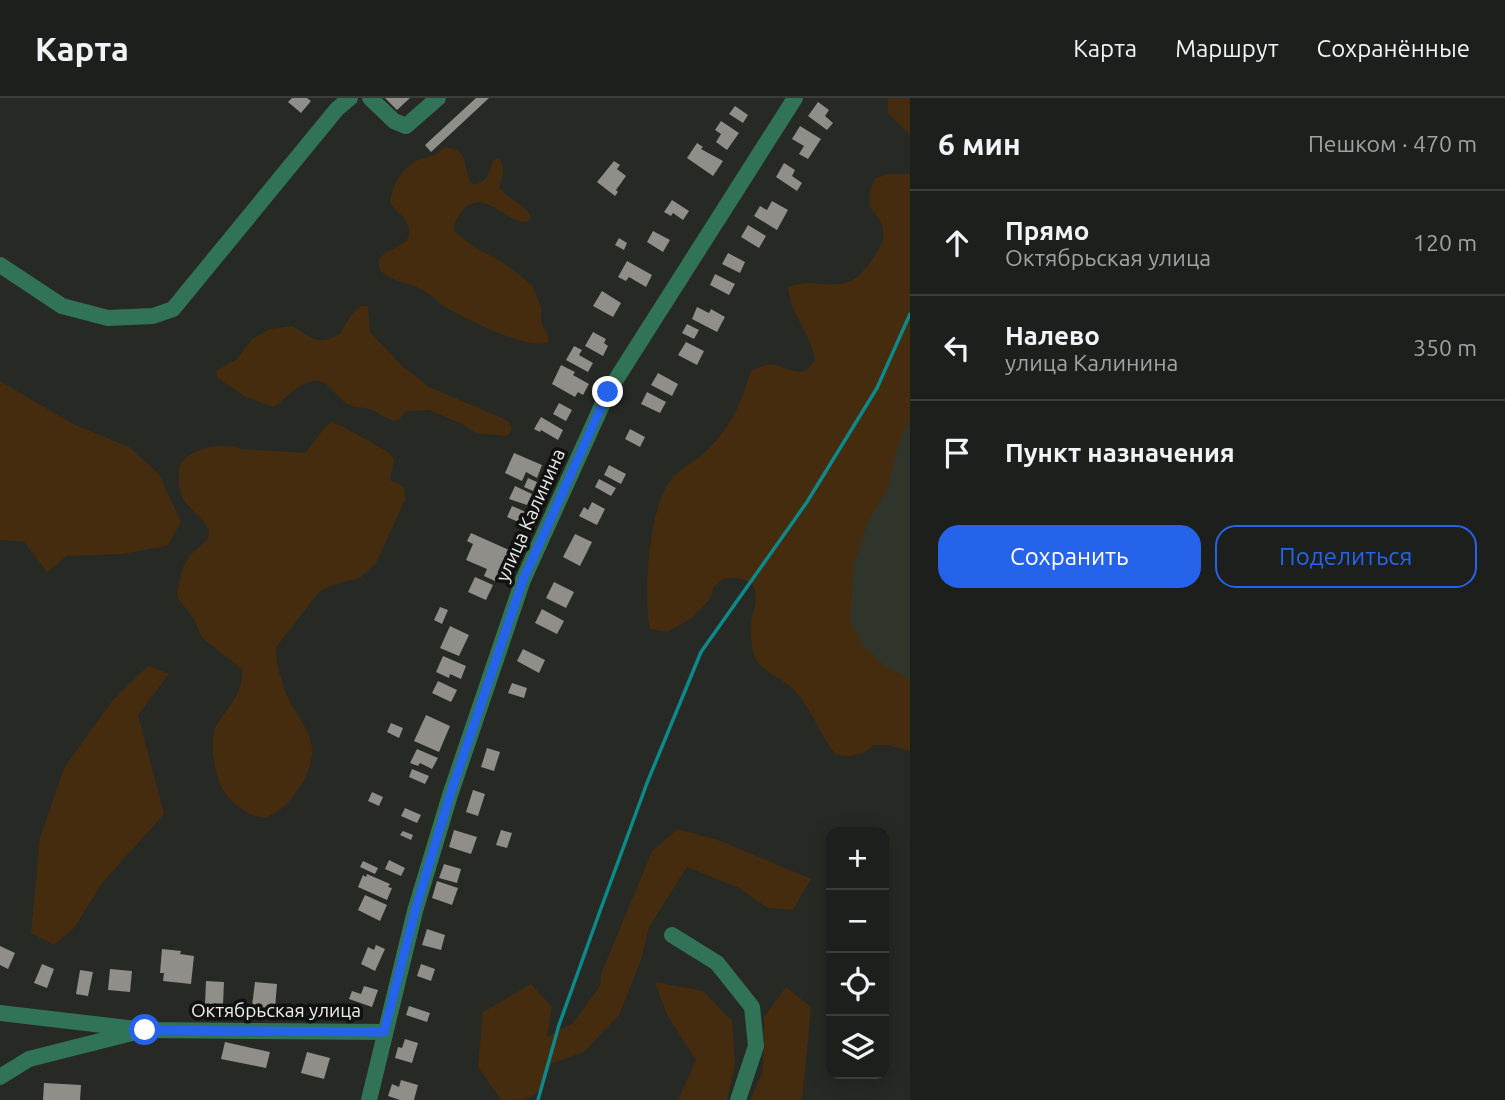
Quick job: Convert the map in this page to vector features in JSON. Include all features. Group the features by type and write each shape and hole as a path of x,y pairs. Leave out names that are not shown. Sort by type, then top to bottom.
{"street":[{"path":"0,265 62,306 108,318 153,316 173,309 337,109 349,98"},
{"path":"370,98 394,121 406,126 438,98"},
{"name":"улица Калинина","path":"369,1100 415,911 446,808 523,580 608,392 795,98"},
{"path":"671,935 717,963 752,1007 756,1046 738,1100"},
{"name":"Октябрьская улица","path":"0,1013 145,1030 384,1032"},
{"path":"0,1077 29,1059 145,1030"}],"shaded area":[{"path":"888,98 910,98 910,135 888,113"},
{"path":"445,147 463,156 472,184 484,180 493,161 498,158 503,168 499,187 529,213 531,218 527,222 518,221 478,202 470,204 462,211 454,231 477,249 503,262 532,285 541,307 541,322 548,335 548,343 525,342 482,326 447,308 421,289 386,275 379,267 379,260 383,255 402,244 409,232 407,223 390,203 398,179 410,165 436,154"},
{"path":"888,174 910,174 910,422 904,430 896,453 888,487 868,522 854,564 850,621 863,645 885,666 910,679 910,751 889,745 874,745 863,753 836,755 795,691 765,669 755,658 751,622 756,596 751,582 724,578 714,587 710,599 692,618 667,632 650,629 647,594 650,550 658,508 665,490 673,477 703,454 727,426 743,395 751,371 775,365 806,371 815,360 792,306 788,287 804,283 848,282 869,264 879,249 883,236 881,222 870,207 870,191 874,179"},
{"path":"360,306 368,306 370,332 401,365 429,387 510,423 512,430 507,436 476,433 429,410 407,411 397,421 393,420 344,402 319,381 300,386 273,407 246,397 217,378 216,371 237,359 252,339 270,329 292,326 314,339 325,340 340,334"},
{"path":"910,343 910,683 803,628"},
{"path":"0,381 73,424 129,447 159,474 181,522 167,546 122,554 67,556 47,572 24,542 0,540"},
{"path":"332,423 388,452 394,459 390,480 404,487 405,500 376,563 360,578 332,585 319,592 276,647 277,664 284,689 308,732 312,756 302,784 289,802 273,814 265,817 254,816 237,806 221,787 213,750 216,726 238,693 242,669 202,638 177,592 182,569 190,555 208,539 209,530 182,496 179,488 180,464 200,450 217,446 305,453 326,426"},
{"path":"148,666 169,674 138,715 164,814 103,882 74,928 54,945 31,933 40,838 64,768 113,700"},
{"path":"678,829 721,841 811,879 793,910 768,908 739,888 687,867 649,927 641,960 619,1015 584,1052 551,1064 543,1084 535,1094 522,1099 501,1100 478,1067 483,1012 531,984 552,1007 547,1037 573,1023 600,986 601,974 652,851"},
{"path":"655,982 703,991 732,1021 735,1064 727,1100 678,1100 696,1060 667,1015"},
{"path":"786,987 811,1007 802,1100 750,1100 763,1071 764,1017"}],"building":[{"path":"292,98 307,98 311,101 301,113 288,102"},
{"path":"385,98 410,98 397,110"},
{"path":"476,98 489,98 431,152 425,145"},
{"path":"818,102 829,110 825,116 833,123 827,130 808,116"},
{"path":"735,106 748,115 743,123 729,114"},
{"path":"721,121 739,133 727,150 716,142 721,134 715,130"},
{"path":"800,126 821,139 808,159 799,154 804,146 792,139"},
{"path":"697,143 703,147 701,149 723,161 713,176 687,158"},
{"path":"614,161 620,165 617,169 626,176 615,196 597,182"},
{"path":"784,163 795,170 792,176 802,183 797,191 776,177"},
{"path":"672,200 689,211 683,220 673,213 671,216 664,212"},
{"path":"772,201 788,210 777,230 754,216 760,206 767,210"},
{"path":"748,225 766,236 759,248 741,237"},
{"path":"653,231 670,240 663,252 647,242"},
{"path":"619,238 627,243 624,250 615,245"},
{"path":"728,253 745,262 740,273 722,264"},
{"path":"627,261 652,275 646,287 629,277 626,281 618,277"},
{"path":"715,274 735,284 729,295 710,285"},
{"path":"602,291 621,303 613,317 593,306"},
{"path":"697,307 709,313 711,309 725,317 717,332 692,319"},
{"path":"687,324 699,330 694,339 682,333"},
{"path":"593,332 606,339 604,343 608,346 603,356 585,346"},
{"path":"686,342 704,351 697,365 678,355"},
{"path":"574,346 582,350 579,355 593,363 588,372 566,360"},
{"path":"561,365 589,384 583,395 578,392 575,397 552,384"},
{"path":"658,373 678,384 672,396 651,385"},
{"path":"647,392 666,402 660,413 641,404"},
{"path":"559,403 572,410 566,421 553,414"},
{"path":"541,417 563,430 558,440 534,429"},
{"path":"630,429 645,437 640,447 625,439"},
{"path":"514,453 542,465 537,478 526,472 522,481 505,473"},
{"path":"609,465 626,474 621,484 604,475"},
{"path":"528,478 537,482 533,491 524,487"},
{"path":"599,479 616,488 611,496 595,487"},
{"path":"515,486 532,494 527,505 509,499"},
{"path":"592,502 605,509 597,525 579,516 584,507 588,510"},
{"path":"512,506 526,512 521,523 507,517"},
{"path":"471,533 509,550 495,581 484,576 487,569 466,560 473,544 467,541"},
{"path":"575,534 592,542 580,566 563,557"},
{"path":"475,577 493,585 486,600 468,592"},
{"path":"554,582 574,592 566,608 546,598"},
{"path":"440,607 448,610 442,624 434,620"},
{"path":"542,609 564,621 557,634 535,623"},
{"path":"450,626 469,635 459,656 440,648"},
{"path":"523,649 545,660 539,673 517,661"},
{"path":"443,656 466,666 461,679 450,674 449,678 436,672"},
{"path":"438,681 457,690 451,702 432,693"},
{"path":"512,683 527,688 524,698 508,693"},
{"path":"426,715 450,726 439,752 414,741"},
{"path":"391,723 403,728 399,738 387,732"},
{"path":"487,748 500,752 494,771 481,767"},
{"path":"417,749 438,758 432,769 420,763 418,766 410,763"},
{"path":"412,769 429,776 425,784 409,777"},
{"path":"473,790 485,794 478,816 466,812"},
{"path":"372,792 383,797 379,806 368,801"},
{"path":"405,808 421,815 417,823 401,816"},
{"path":"454,830 477,837 471,854 449,847"},
{"path":"501,830 512,833 507,848 496,845"},
{"path":"403,831 413,835 411,840 400,835"},
{"path":"389,860 405,868 401,876 385,869"},
{"path":"363,861 378,868 375,874 360,867"},
{"path":"444,864 461,869 457,883 439,878"},
{"path":"367,874 390,884 388,887 392,888 387,900 358,887 363,875 366,877"},
{"path":"437,881 458,888 452,905 432,898"},
{"path":"365,895 387,905 380,921 358,910"},
{"path":"427,929 445,935 441,950 422,945"},
{"path":"376,945 385,949 375,971 361,964 368,947 374,950"},
{"path":"0,946 15,953 8,969 0,965"},
{"path":"162,949 181,951 180,954 194,956 191,984 163,981 164,973 160,973"},
{"path":"42,964 54,969 47,988 34,983"},
{"path":"421,964 435,969 431,981 417,976"},
{"path":"110,969 132,971 130,992 108,990"},
{"path":"80,970 93,972 88,996 76,994"},
{"path":"206,981 224,982 223,1005 205,1004"},
{"path":"255,982 277,984 275,1009 252,1006"},
{"path":"364,986 378,990 372,1007 349,999 352,991 361,994"},
{"path":"409,1006 430,1013 427,1022 406,1015"},
{"path":"405,1039 418,1043 412,1063 395,1058 398,1047 402,1048"},
{"path":"225,1042 270,1052 266,1068 221,1059"},
{"path":"307,1052 330,1058 324,1079 301,1073"},
{"path":"401,1080 418,1085 414,1100 400,1100 388,1096 392,1084 399,1087"},
{"path":"44,1083 81,1085 80,1100 43,1100"}],"waterway":[{"path":"538,1100 559,1025 600,911 647,783 701,652 807,502 877,388 910,314"}],"route":[{"path":"145,1030 384,1032 415,911 450,795 523,580 608,392"}]}
